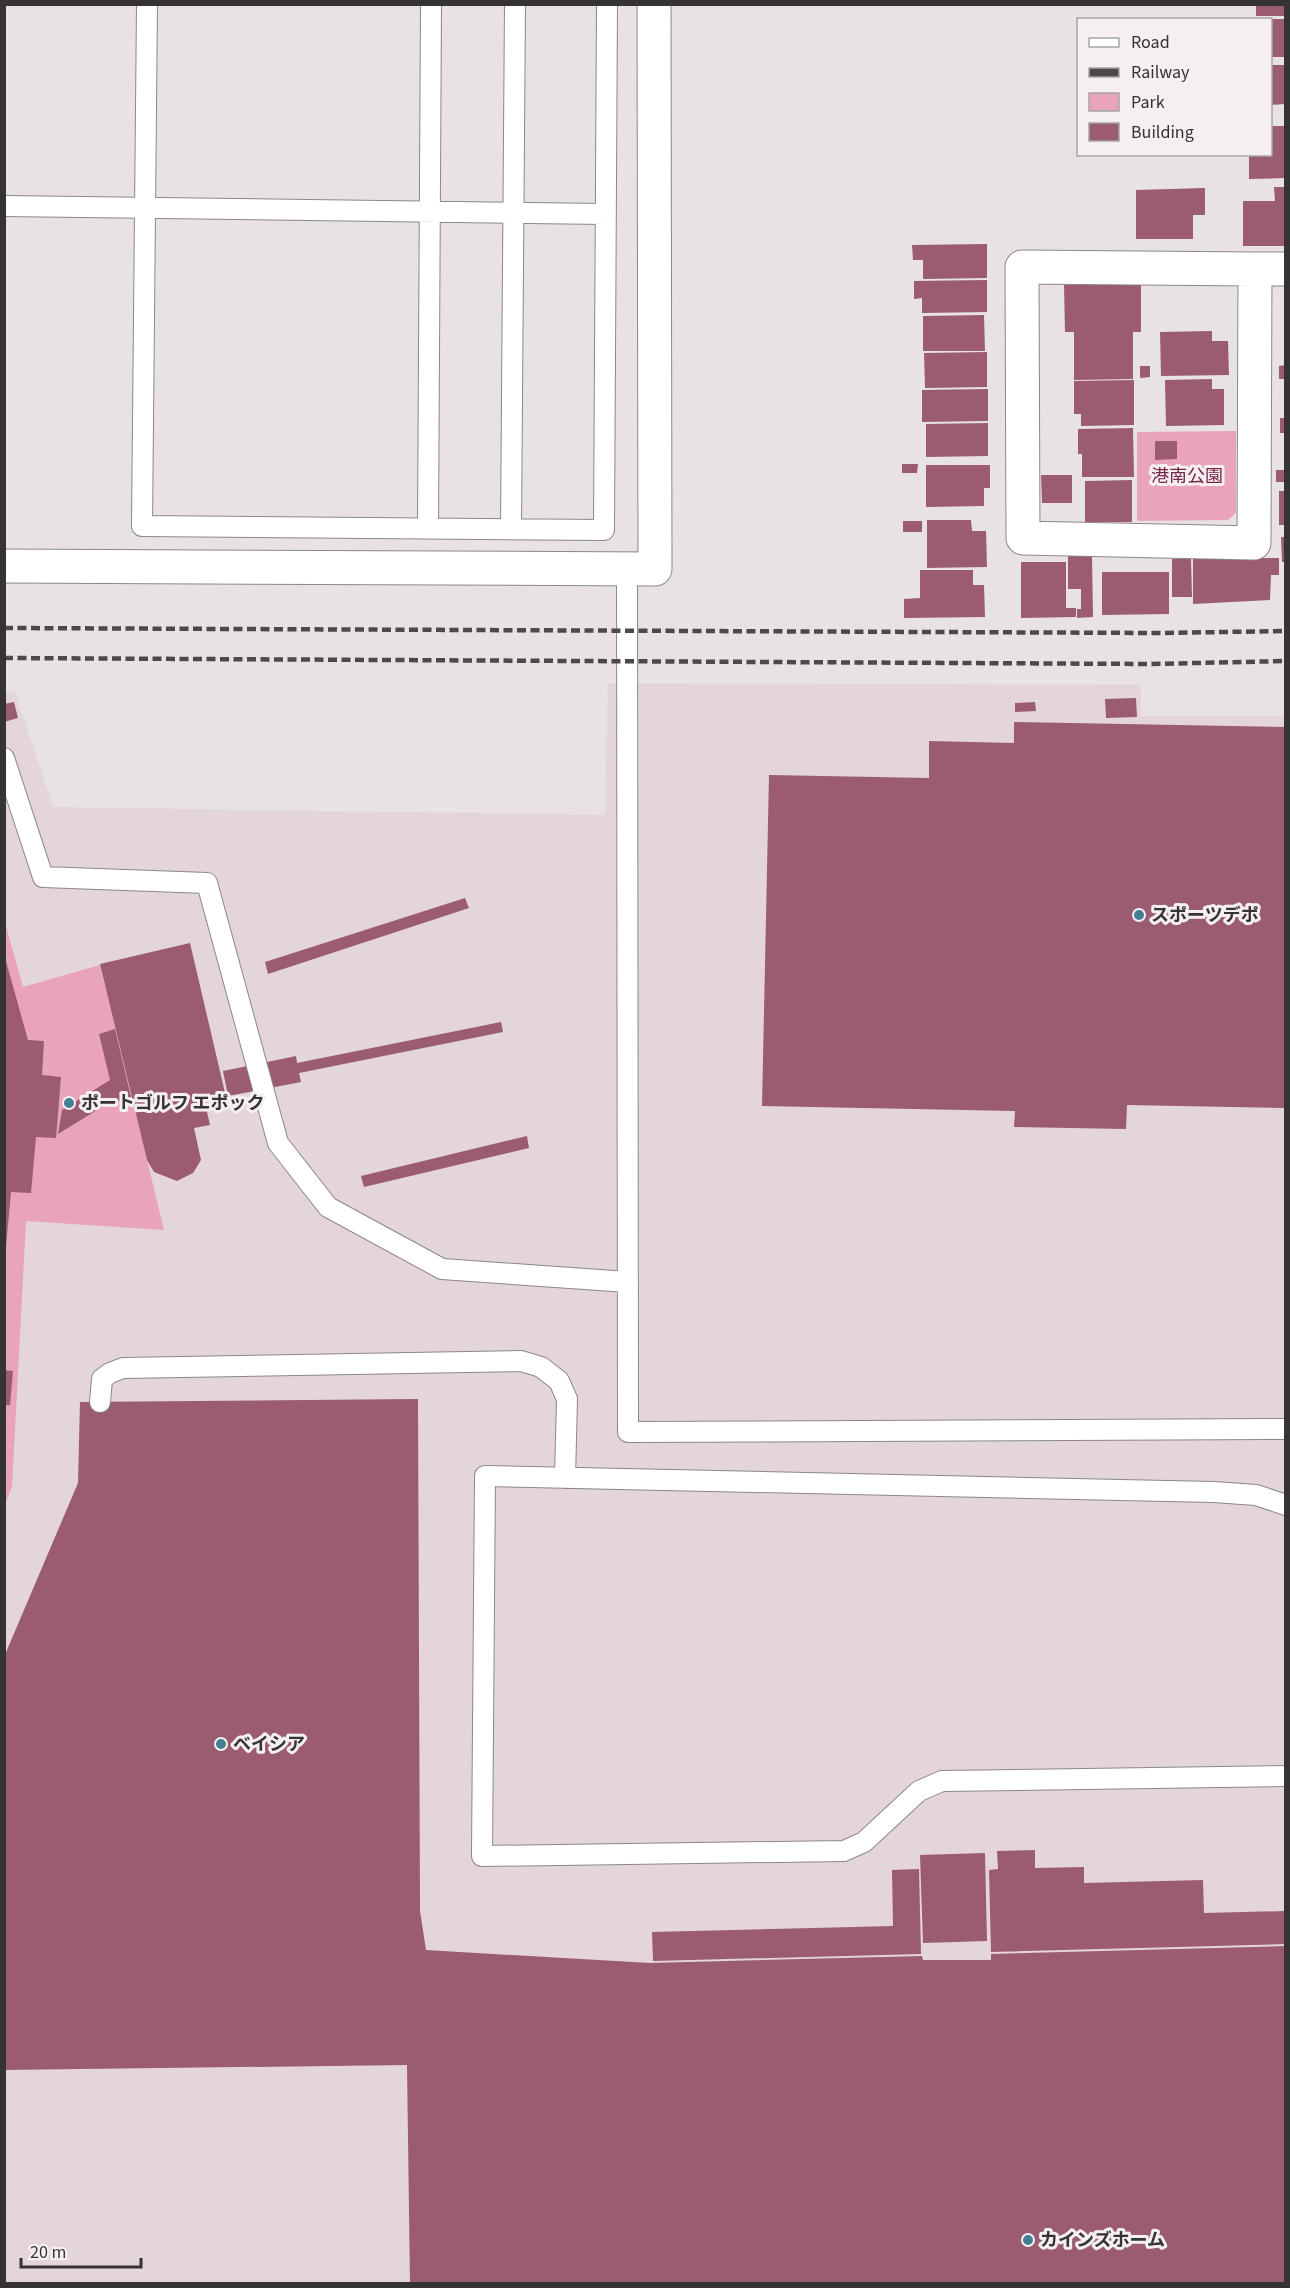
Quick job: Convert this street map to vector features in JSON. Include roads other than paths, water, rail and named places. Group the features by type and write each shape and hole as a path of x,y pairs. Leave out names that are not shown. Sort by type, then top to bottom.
{"street":[{"path":"4,566 655,569 654,4"},
{"path":"1022,267 1270,269 1254,543 1023,538 1022,267"}],"lane":[{"path":"147,4 142,526 604,530 607,4"},
{"path":"428,528 431,4"},
{"path":"511,529 515,4"},
{"path":"4,206 606,214"},
{"path":"627,569 628,1432 1286,1429"},
{"path":"4,758 43,877 207,883 278,1143 328,1207 442,1269 628,1282"},
{"path":"100,1402 102,1379 110,1372 123,1368 521,1361 541,1367 559,1382 567,1399 565,1478"},
{"path":"1286,1505 1256,1495 1214,1492 484,1476 482,1856 844,1851 864,1842 919,1791 942,1781 1286,1776"}],"railway":[{"path":"4,628 1161,633 1286,631"},
{"path":"4,658 1151,664 1286,661"}],"place":[{"name":"スポーツデポ","path":"1139,915"},
{"name":"ポートゴルフ エポック","path":"69,1103"},
{"name":"ベイシア","path":"221,1744"},
{"name":"カインズホーム","path":"1028,2240"}],"park label":[{"name":"港南公園","path":"1187,476"}]}
